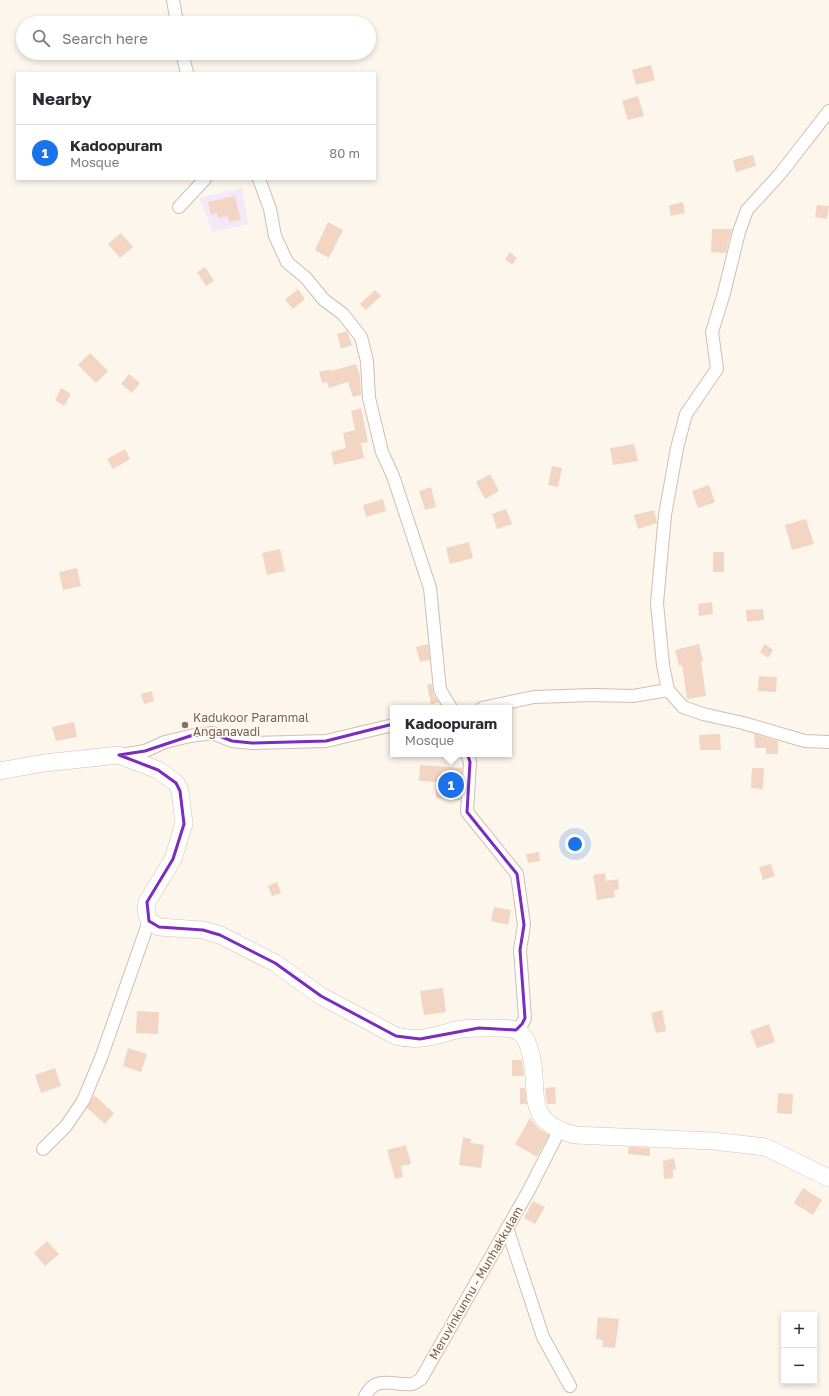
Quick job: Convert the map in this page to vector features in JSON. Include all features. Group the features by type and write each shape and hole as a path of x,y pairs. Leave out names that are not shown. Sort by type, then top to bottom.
{"main road":[{"path":"0,771 44,763 119,755 158,770 176,784 180,792 183,802 184,824 176,852 147,902 146,911 149,921 159,927 203,930 220,935 275,962 321,996 396,1036 408,1039 420,1039 457,1030 479,1028 516,1030 524,1036 533,1062 535,1099 538,1112 545,1121 559,1131 575,1135 713,1141 765,1147 829,1178"}],"street":[{"path":"173,0 176,16"},
{"path":"184,60 187,72"},
{"path":"829,111 780,174 747,210 739,232 724,293 712,332 717,369 686,414 680,434 666,515 657,603 663,665 668,690 683,708 805,741 829,742"},
{"path":"179,207 204,180"},
{"path":"259,180 270,209 275,236 287,262 306,278 324,300 343,314 361,337 367,361 369,398 382,452 393,476 430,588 440,690 449,705"},
{"path":"496,705 534,697 592,695 633,696 668,690"},
{"path":"119,755 145,751 165,742 190,736 212,733 232,741 252,743 326,742 390,726"},
{"path":"468,757 470,762 467,812 517,874 524,925 520,950 525,1018 516,1030"},
{"path":"43,1149 66,1126 82,1101 102,1058 149,921"},
{"name":"Meruvinkunnu - Munhakkulam","path":"365,1396 368,1391 378,1383 412,1384 421,1380 530,1190 559,1131"},
{"path":"507,1228 543,1337 570,1386"}],"highlighted area":[{"path":"454,713 470,762 467,812 517,874 524,925 520,950 525,1018 522,1024 516,1030 479,1028 420,1039 396,1036 321,996 275,963 220,935 203,930 159,927 149,921 147,902 173,859 184,824 180,791 176,783 158,770 119,755 145,751 190,736 212,733 232,741 252,743 326,741 409,720"}],"shaded area":[{"path":"242,188 248,224 213,232 199,198"}],"building":[{"path":"651,65 655,80 636,85 632,70"},
{"path":"638,96 644,116 628,120 622,101"},
{"path":"753,155 756,166 736,172 733,160"},
{"path":"235,196 241,220 229,222 228,216 218,218 217,213 211,215 208,202"},
{"path":"683,202 685,213 671,216 669,205"},
{"path":"817,205 829,206 827,219 815,217"},
{"path":"328,222 343,230 329,258 315,250"},
{"path":"712,229 732,229 726,253 711,252"},
{"path":"121,233 133,247 120,258 108,244"},
{"path":"510,252 517,258 512,265 505,259"},
{"path":"205,267 214,281 206,286 197,272"},
{"path":"298,289 305,299 293,309 285,300"},
{"path":"375,290 381,296 366,310 360,304"},
{"path":"347,331 352,345 341,349 337,334"},
{"path":"90,353 108,371 96,383 78,365"},
{"path":"356,364 360,376 361,395 353,397 348,382 329,388 327,382 322,383 319,372 331,369 331,371"},
{"path":"129,374 140,383 132,393 121,384"},
{"path":"61,388 71,394 64,406 55,400"},
{"path":"361,408 368,442 361,443 364,458 334,465 331,452 346,448 343,433 355,430 351,411"},
{"path":"634,444 638,461 613,465 610,448"},
{"path":"125,449 130,459 113,469 107,459"},
{"path":"552,466 562,468 558,487 548,485"},
{"path":"490,474 499,491 485,499 476,482"},
{"path":"709,485 715,502 698,508 692,491"},
{"path":"431,487 436,507 425,510 419,491"},
{"path":"383,499 386,511 366,517 363,505"},
{"path":"506,509 512,524 497,529 492,514"},
{"path":"654,510 657,523 638,529 634,515"},
{"path":"806,519 814,544 792,550 785,525"},
{"path":"469,542 473,558 450,564 446,548"},
{"path":"280,549 285,571 267,575 262,553"},
{"path":"713,552 724,552 724,572 713,572"},
{"path":"77,568 81,586 63,590 59,572"},
{"path":"712,602 713,614 699,616 698,604"},
{"path":"763,609 764,620 747,622 746,610"},
{"path":"428,644 430,660 420,662 416,647"},
{"path":"699,644 703,661 701,661 706,696 687,699 682,665 679,666 675,650"},
{"path":"765,644 773,650 768,658 760,652"},
{"path":"759,676 777,677 776,692 758,691"},
{"path":"432,684 433,694 439,702 431,704 427,685"},
{"path":"152,691 154,701 144,704 141,694"},
{"path":"74,722 77,737 56,741 52,727"},
{"path":"720,734 721,750 700,750 699,735"},
{"path":"754,734 778,741 778,754 766,754 766,748 755,748"},
{"path":"420,765 462,768 460,800 436,798 436,782 419,781"},
{"path":"752,768 764,768 763,789 751,788"},
{"path":"539,852 540,861 528,863 526,854"},
{"path":"771,864 775,876 763,880 759,867"},
{"path":"605,873 606,881 618,879 619,889 614,890 615,897 597,900 593,875"},
{"path":"277,882 281,893 272,896 268,886"},
{"path":"494,907 511,910 508,925 491,921"},
{"path":"443,988 446,1012 424,1015 420,991"},
{"path":"662,1010 666,1031 656,1033 651,1013"},
{"path":"137,1011 159,1012 158,1034 136,1033"},
{"path":"769,1024 775,1042 757,1048 750,1031"},
{"path":"128,1048 147,1054 141,1072 123,1066"},
{"path":"512,1060 522,1060 524,1076 512,1076"},
{"path":"55,1068 61,1086 41,1093 35,1075"},
{"path":"555,1087 556,1104 547,1104 545,1088"},
{"path":"520,1088 525,1088 527,1104 520,1104"},
{"path":"778,1093 793,1094 792,1114 777,1113"},
{"path":"94,1095 114,1113 105,1124 87,1108"},
{"path":"530,1118 539,1129 549,1135 537,1157 515,1144"},
{"path":"463,1137 471,1139 471,1143 484,1145 481,1168 459,1165"},
{"path":"406,1145 411,1164 401,1166 403,1177 395,1179 387,1150"},
{"path":"629,1147 650,1148 650,1156 628,1154"},
{"path":"674,1158 676,1169 673,1170 673,1178 664,1179 663,1161"},
{"path":"803,1188 822,1200 813,1215 794,1203"},
{"path":"533,1201 545,1207 535,1224 524,1218"},
{"path":"47,1241 59,1254 45,1266 34,1253"},
{"path":"598,1317 619,1319 615,1348 602,1347 603,1340 596,1339"}],"place":[{"name":"Kadukoor Parammal Anganavadi","path":"185,725"},
{"name":"Kadoopuram","path":"451,785"}]}
